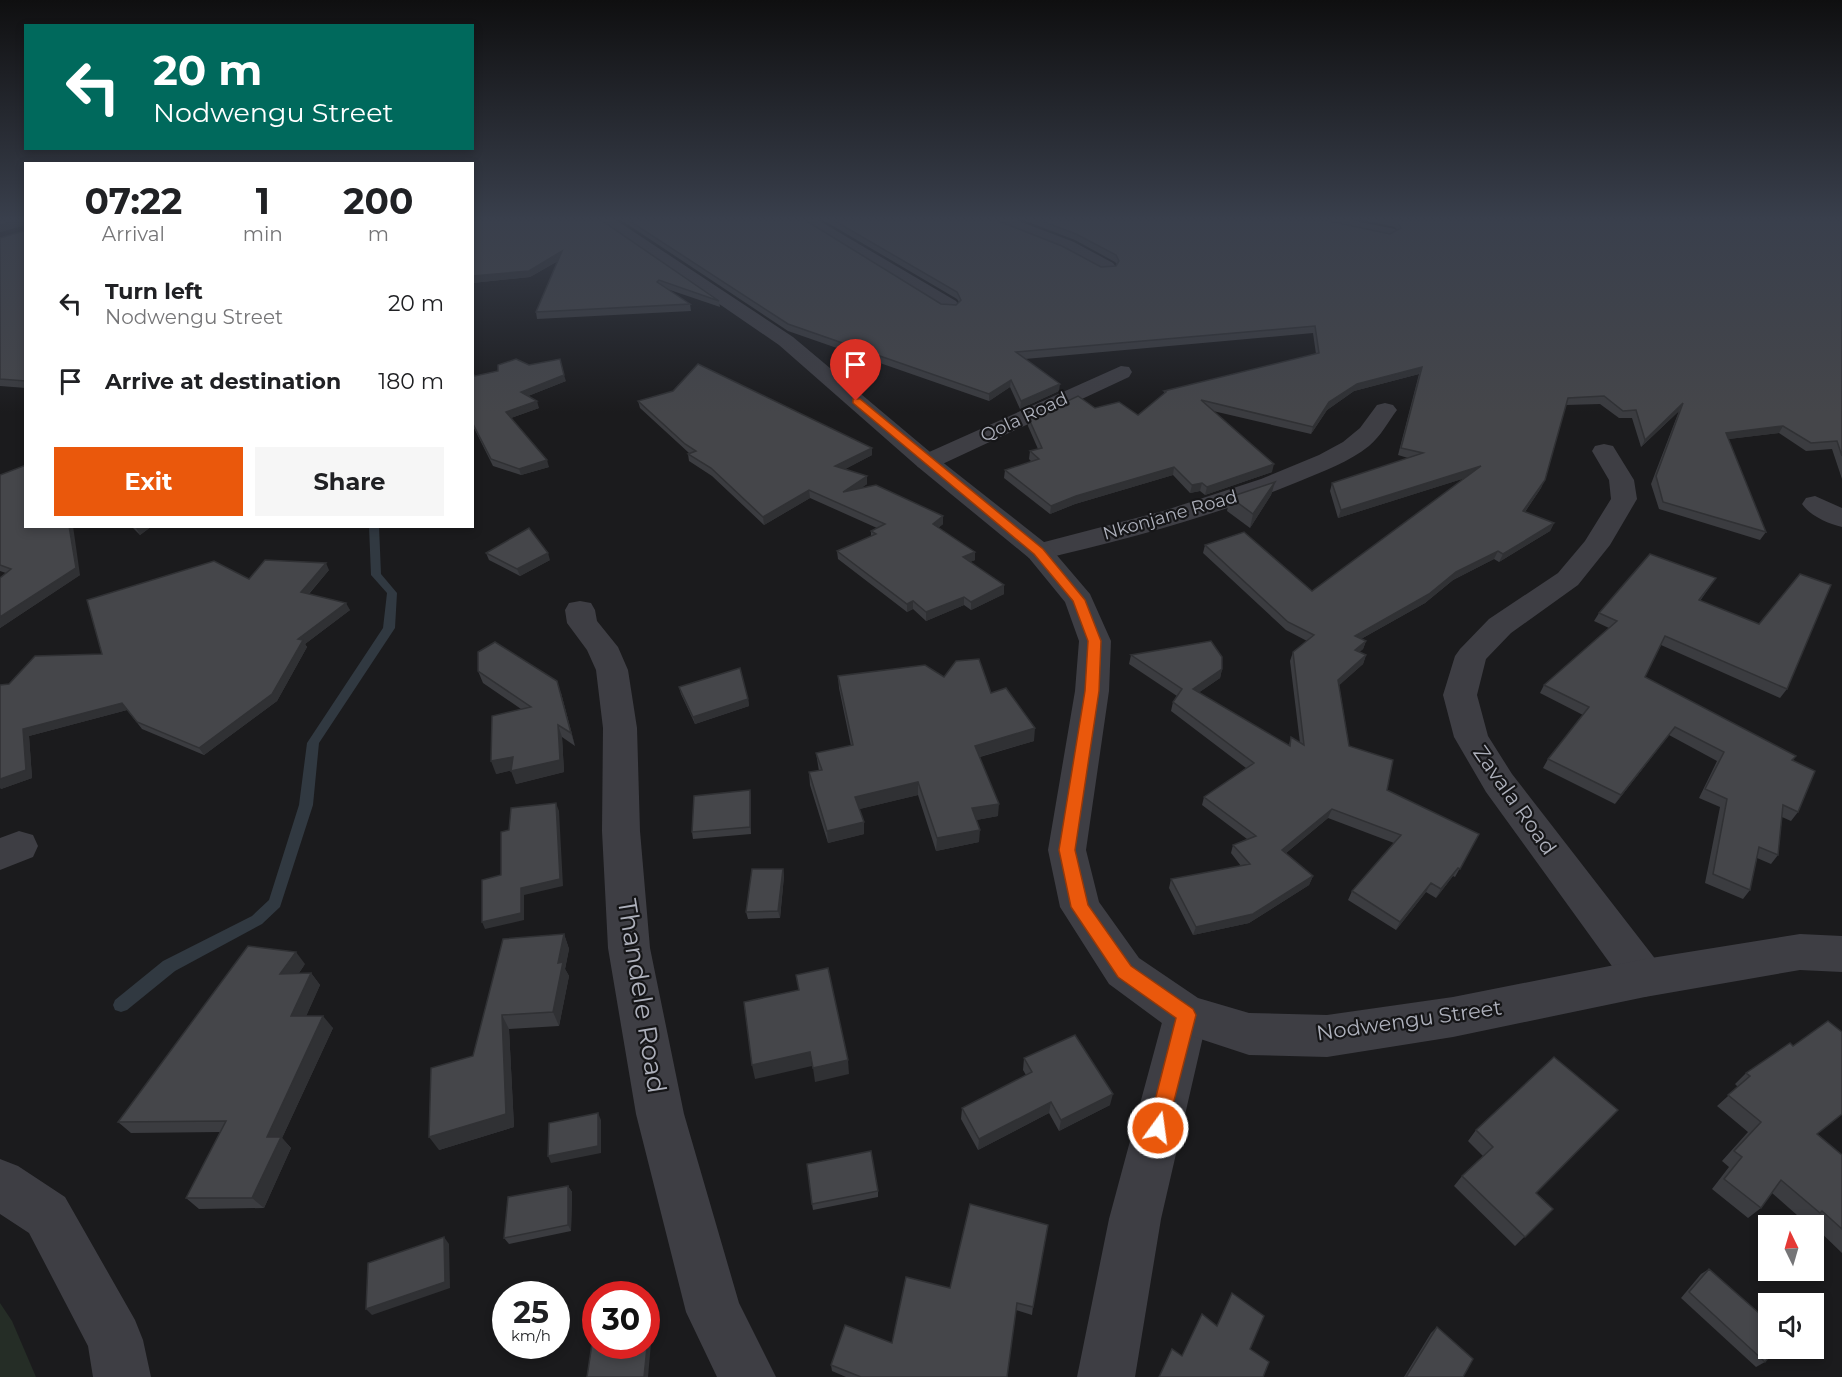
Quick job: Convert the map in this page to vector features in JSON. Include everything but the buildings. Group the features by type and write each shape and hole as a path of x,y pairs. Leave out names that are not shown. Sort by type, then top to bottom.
{"street":[{"name":"Nodwengu Street","path":"701,284 786,341 927,462 1039,552 1079,600 1095,641 1092,691 1067,850 1080,907 1124,971 1186,1015 1249,1034 1327,1036 1453,1017 1645,978 1800,952 1842,954"},
{"path":"915,284 949,305"},
{"name":"Qola Road","path":"927,462 1121,372"},
{"name":"Nkonjane Road","path":"1039,552 1170,517 1268,486 1324,462 1350,447 1367,435 1385,410"},
{"name":"Zavala Road","path":"1604,451 1622,482 1626,492 1624,499 1596,545 1568,579 1500,626 1471,656 1460,695 1471,737 1499,783 1645,978"},
{"path":"1815,504 1842,519"},
{"name":"Thandele Road","path":"580,610 582,622 602,646 612,670 620,728 621,831 629,948 660,1114 714,1312 747,1377"},
{"path":"1106,1377 1135,1219 1186,1015"},
{"path":"0,1184 47,1215 115,1340 123,1377"}],"shaded area":[{"path":"0,1303 12,1321 36,1377 0,1377"}],"waterway":[{"path":"121,1005 169,966 257,920 275,903 306,805 313,743 389,628 392,593 376,575 374,528"}],"route":[{"path":"856,401 927,462 1039,552 1079,600 1095,641 1092,691 1067,850 1080,907 1124,971 1186,1015 1158,1128"}]}
